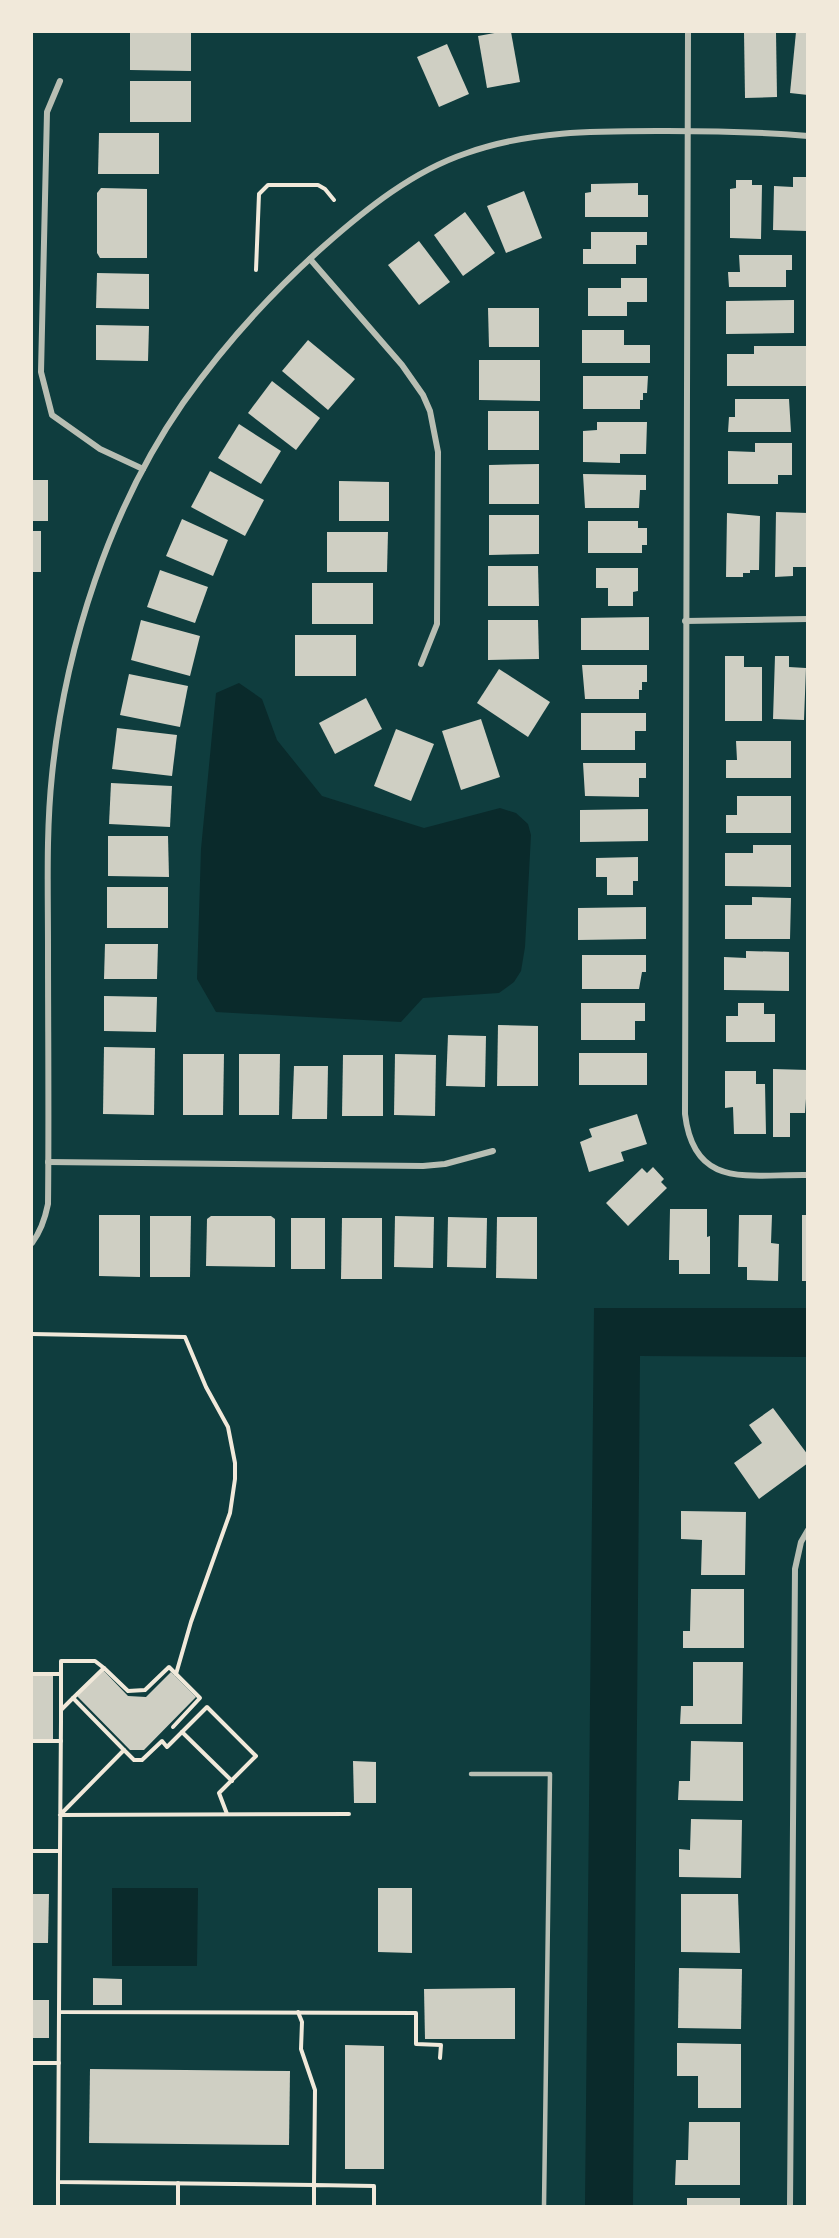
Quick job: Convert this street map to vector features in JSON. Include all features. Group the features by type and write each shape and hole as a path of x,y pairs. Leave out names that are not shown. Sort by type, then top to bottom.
{"street":[{"path":"688,32 685,1114 692,1145 700,1159 710,1166 723,1172 737,1174 807,1175"},
{"path":"60,81 47,112 41,372 52,415 100,449 143,469"},
{"path":"32,1243 45,1221 48,1204 48,836 52,772 73,657 87,604 111,539 143,469 182,404 227,345 272,295 310,259 352,222 421,173 464,153 501,142 567,132 688,131 807,136"},
{"path":"310,259 402,364 423,395 430,411 438,452 437,624 422,664"},
{"path":"685,621 807,619"},
{"path":"48,1162 423,1166 445,1164 493,1151"},
{"path":"790,2206 795,1569 801,1542 807,1530"}],"lane":[{"path":"471,1774 550,1774 544,2206"}],"path":[{"path":"256,270 259,194 267,185 318,185 325,189 334,200"},
{"path":"32,1334 185,1336 206,1387 228,1427 235,1463 234,1493 230,1513 209,1568 176,1674"},
{"path":"58,2206 61,1661 95,1661 129,1691 145,1690 169,1667 200,1698 173,1727"},
{"path":"61,1710 104,1668"},
{"path":"32,1674 61,1674"},
{"path":"73,1698 134,1760 142,1760 162,1741 168,1747 207,1707 256,1756 219,1793 227,1814"},
{"path":"182,1732 232,1781"},
{"path":"32,1741 61,1741"},
{"path":"60,1815 124,1750"},
{"path":"60,1815 349,1814"},
{"path":"32,1851 60,1851"},
{"path":"59,2012 416,2013 416,2044 441,2045 440,2058"},
{"path":"298,2012 302,2022 301,2049 315,2090 314,2206"},
{"path":"32,2063 59,2062"},
{"path":"58,2182 374,2186 374,2206"},
{"path":"178,2183 178,2206"}],"water":[{"path":"239,683 262,699 277,740 322,796 424,828 500,808 516,813 528,824 531,835 525,947 521,971 514,982 499,993 423,998 401,1022 216,1012 197,979 201,849 216,693"},
{"path":"594,1308 808,1308 807,1357 640,1356 633,2206 585,2206"},
{"path":"112,1888 198,1888 197,1966 112,1966"}],"building":[{"path":"130,32 191,32 191,71 130,70"},
{"path":"511,32 520,82 487,88 478,36"},
{"path":"744,32 776,32 777,97 745,98"},
{"path":"796,32 808,32 808,95 790,93"},
{"path":"447,44 469,94 439,107 417,57"},
{"path":"130,81 191,81 191,122 130,122"},
{"path":"99,133 159,133 159,174 98,174"},
{"path":"793,177 808,177 808,231 773,230 774,186 793,187"},
{"path":"736,180 752,180 752,185 762,185 761,239 730,238 730,189 736,188"},
{"path":"638,183 638,195 648,195 648,217 585,217 585,193 591,192 591,184"},
{"path":"101,188 147,189 147,258 100,258 97,253 97,193"},
{"path":"524,191 542,238 506,253 487,206"},
{"path":"465,212 495,253 463,276 434,235"},
{"path":"591,232 647,232 647,245 636,245 636,264 583,264 583,249 591,249"},
{"path":"419,241 450,282 419,305 388,265"},
{"path":"739,255 792,255 792,270 786,270 786,287 729,287 728,272 740,272"},
{"path":"97,273 149,274 149,309 96,308"},
{"path":"621,278 647,278 647,302 627,302 627,316 588,316 588,288 621,288"},
{"path":"794,300 794,333 726,334 726,301"},
{"path":"488,308 539,308 539,347 489,347"},
{"path":"96,325 149,326 148,361 96,360"},
{"path":"582,330 624,330 624,345 650,345 650,363 582,363"},
{"path":"308,340 355,379 328,410 282,371"},
{"path":"754,346 808,346 808,386 727,386 727,354 754,354"},
{"path":"479,360 540,360 540,401 479,400"},
{"path":"583,376 648,376 647,393 643,393 640,409 583,409"},
{"path":"272,381 320,418 296,450 248,413"},
{"path":"735,399 789,399 791,432 728,432 729,417 735,417"},
{"path":"488,411 539,411 539,450 488,450"},
{"path":"597,422 647,422 646,454 620,454 620,463 583,462 583,431 597,430"},
{"path":"239,424 281,451 261,484 218,458"},
{"path":"755,443 792,443 792,475 778,475 778,484 728,484 728,451 755,452"},
{"path":"539,464 539,504 489,504 489,465"},
{"path":"210,471 264,500 245,536 191,507"},
{"path":"583,474 646,475 646,490 640,490 639,508 585,508"},
{"path":"32,480 48,480 48,521 32,521"},
{"path":"339,481 389,482 389,521 339,521"},
{"path":"776,512 808,513 808,567 793,567 793,576 775,577"},
{"path":"727,513 760,516 759,570 743,573 743,577 726,577"},
{"path":"489,515 539,515 539,554 489,555"},
{"path":"182,519 228,540 213,576 166,556"},
{"path":"588,521 638,521 638,528 647,528 647,545 642,545 642,553 588,553"},
{"path":"32,531 41,531 41,572 32,572"},
{"path":"327,532 388,532 387,572 327,572"},
{"path":"488,566 538,566 539,606 488,606"},
{"path":"596,568 638,568 638,591 633,592 633,606 608,606 608,588 596,588"},
{"path":"160,570 208,587 195,623 147,607"},
{"path":"312,583 373,583 373,624 312,624"},
{"path":"649,617 649,650 581,650 581,618"},
{"path":"141,620 200,636 190,676 131,660"},
{"path":"488,620 538,620 539,659 488,660"},
{"path":"295,635 356,635 356,676 295,676"},
{"path":"725,656 744,656 744,667 762,667 762,721 725,721"},
{"path":"775,656 789,656 789,667 806,668 804,720 773,719"},
{"path":"582,665 647,665 647,682 642,682 639,699 585,699"},
{"path":"499,669 550,702 528,737 477,703"},
{"path":"129,674 188,686 180,727 120,715"},
{"path":"366,698 382,729 335,754 319,723"},
{"path":"581,713 646,713 646,731 635,731 635,750 581,750"},
{"path":"481,719 500,777 461,790 442,731"},
{"path":"117,728 177,735 172,776 112,769"},
{"path":"396,729 434,744 411,801 374,786"},
{"path":"736,741 791,741 791,778 726,778 726,760 737,760"},
{"path":"583,763 646,763 646,778 639,778 639,797 585,796"},
{"path":"111,783 172,786 170,827 109,824"},
{"path":"737,796 791,796 791,833 726,833 726,815 737,815"},
{"path":"648,809 648,841 580,842 580,810"},
{"path":"108,836 168,836 169,877 108,876"},
{"path":"753,845 791,845 791,887 725,886 725,853 753,853"},
{"path":"638,857 638,881 633,881 633,895 607,895 607,877 596,877 596,858"},
{"path":"107,887 168,887 168,928 107,928"},
{"path":"752,897 791,898 790,939 725,939 725,905 752,905"},
{"path":"646,907 646,939 578,940 578,908"},
{"path":"105,944 158,944 157,979 104,979"},
{"path":"746,951 789,952 789,991 724,990 724,957 746,958"},
{"path":"582,955 646,955 646,972 642,972 639,989 582,989"},
{"path":"104,996 157,997 156,1032 104,1031"},
{"path":"581,1003 645,1003 645,1021 635,1021 635,1040 581,1040"},
{"path":"738,1003 764,1003 764,1014 775,1014 775,1042 726,1042 726,1016 738,1016"},
{"path":"498,1025 538,1026 538,1086 497,1086"},
{"path":"448,1035 486,1036 485,1087 446,1086"},
{"path":"104,1047 155,1048 154,1115 103,1114"},
{"path":"579,1053 647,1053 647,1085 579,1085"},
{"path":"183,1054 224,1054 223,1115 183,1115"},
{"path":"239,1054 280,1054 279,1115 239,1115"},
{"path":"395,1054 436,1055 435,1116 394,1115"},
{"path":"343,1055 383,1055 383,1116 342,1116"},
{"path":"294,1066 328,1066 327,1119 292,1119"},
{"path":"773,1069 808,1070 805,1113 790,1113 790,1137 773,1137"},
{"path":"725,1071 756,1071 756,1084 765,1084 766,1134 734,1134 733,1107 725,1108"},
{"path":"637,1114 647,1144 621,1152 624,1161 589,1172 580,1142 592,1137 589,1129"},
{"path":"653,1167 664,1179 661,1182 667,1188 628,1226 606,1203 642,1168 647,1173"},
{"path":"670,1209 707,1209 710,1274 679,1274 679,1260 669,1260"},
{"path":"99,1215 140,1215 140,1277 99,1276"},
{"path":"739,1215 772,1215 771,1243 779,1244 778,1281 747,1280 747,1267 738,1267"},
{"path":"802,1215 808,1215 808,1281 802,1281"},
{"path":"150,1216 191,1216 190,1277 150,1277"},
{"path":"211,1216 271,1216 275,1219 275,1267 206,1266 207,1219"},
{"path":"395,1216 434,1217 433,1268 394,1267"},
{"path":"448,1217 487,1218 486,1268 447,1267"},
{"path":"497,1217 537,1217 537,1279 496,1278"},
{"path":"291,1218 325,1218 325,1269 291,1269"},
{"path":"342,1218 382,1218 382,1279 341,1279"},
{"path":"773,1408 808,1455 808,1463 759,1499 734,1463 762,1443 749,1425"},
{"path":"681,1511 746,1512 745,1575 701,1575 702,1540 681,1539"},
{"path":"691,1589 744,1589 744,1648 683,1648 683,1631 690,1631"},
{"path":"693,1662 743,1662 742,1724 680,1724 681,1706 693,1706"},
{"path":"103,1670 128,1696 146,1697 171,1672 196,1697 144,1750 130,1750 77,1696"},
{"path":"32,1676 53,1676 53,1739 32,1740"},
{"path":"691,1741 743,1742 743,1801 678,1800 679,1781 690,1781"},
{"path":"353,1761 376,1762 376,1803 354,1803"},
{"path":"691,1819 742,1820 741,1878 679,1877 679,1849 690,1850"},
{"path":"378,1888 412,1888 412,1953 378,1952"},
{"path":"32,1894 49,1894 48,1943 32,1943"},
{"path":"681,1894 738,1894 740,1953 681,1952"},
{"path":"679,1968 742,1969 741,2029 678,2028"},
{"path":"93,1978 122,1979 122,2005 93,2005"},
{"path":"515,1988 515,2039 425,2039 424,1989"},
{"path":"32,2000 49,2000 49,2038 32,2038"},
{"path":"677,2043 741,2044 741,2108 698,2108 698,2076 677,2076"},
{"path":"345,2045 384,2046 384,2169 345,2169"},
{"path":"90,2069 290,2071 289,2145 89,2143"},
{"path":"689,2122 740,2122 740,2185 675,2185 676,2160 688,2160"},
{"path":"687,2198 740,2198 740,2206 687,2206"}]}
